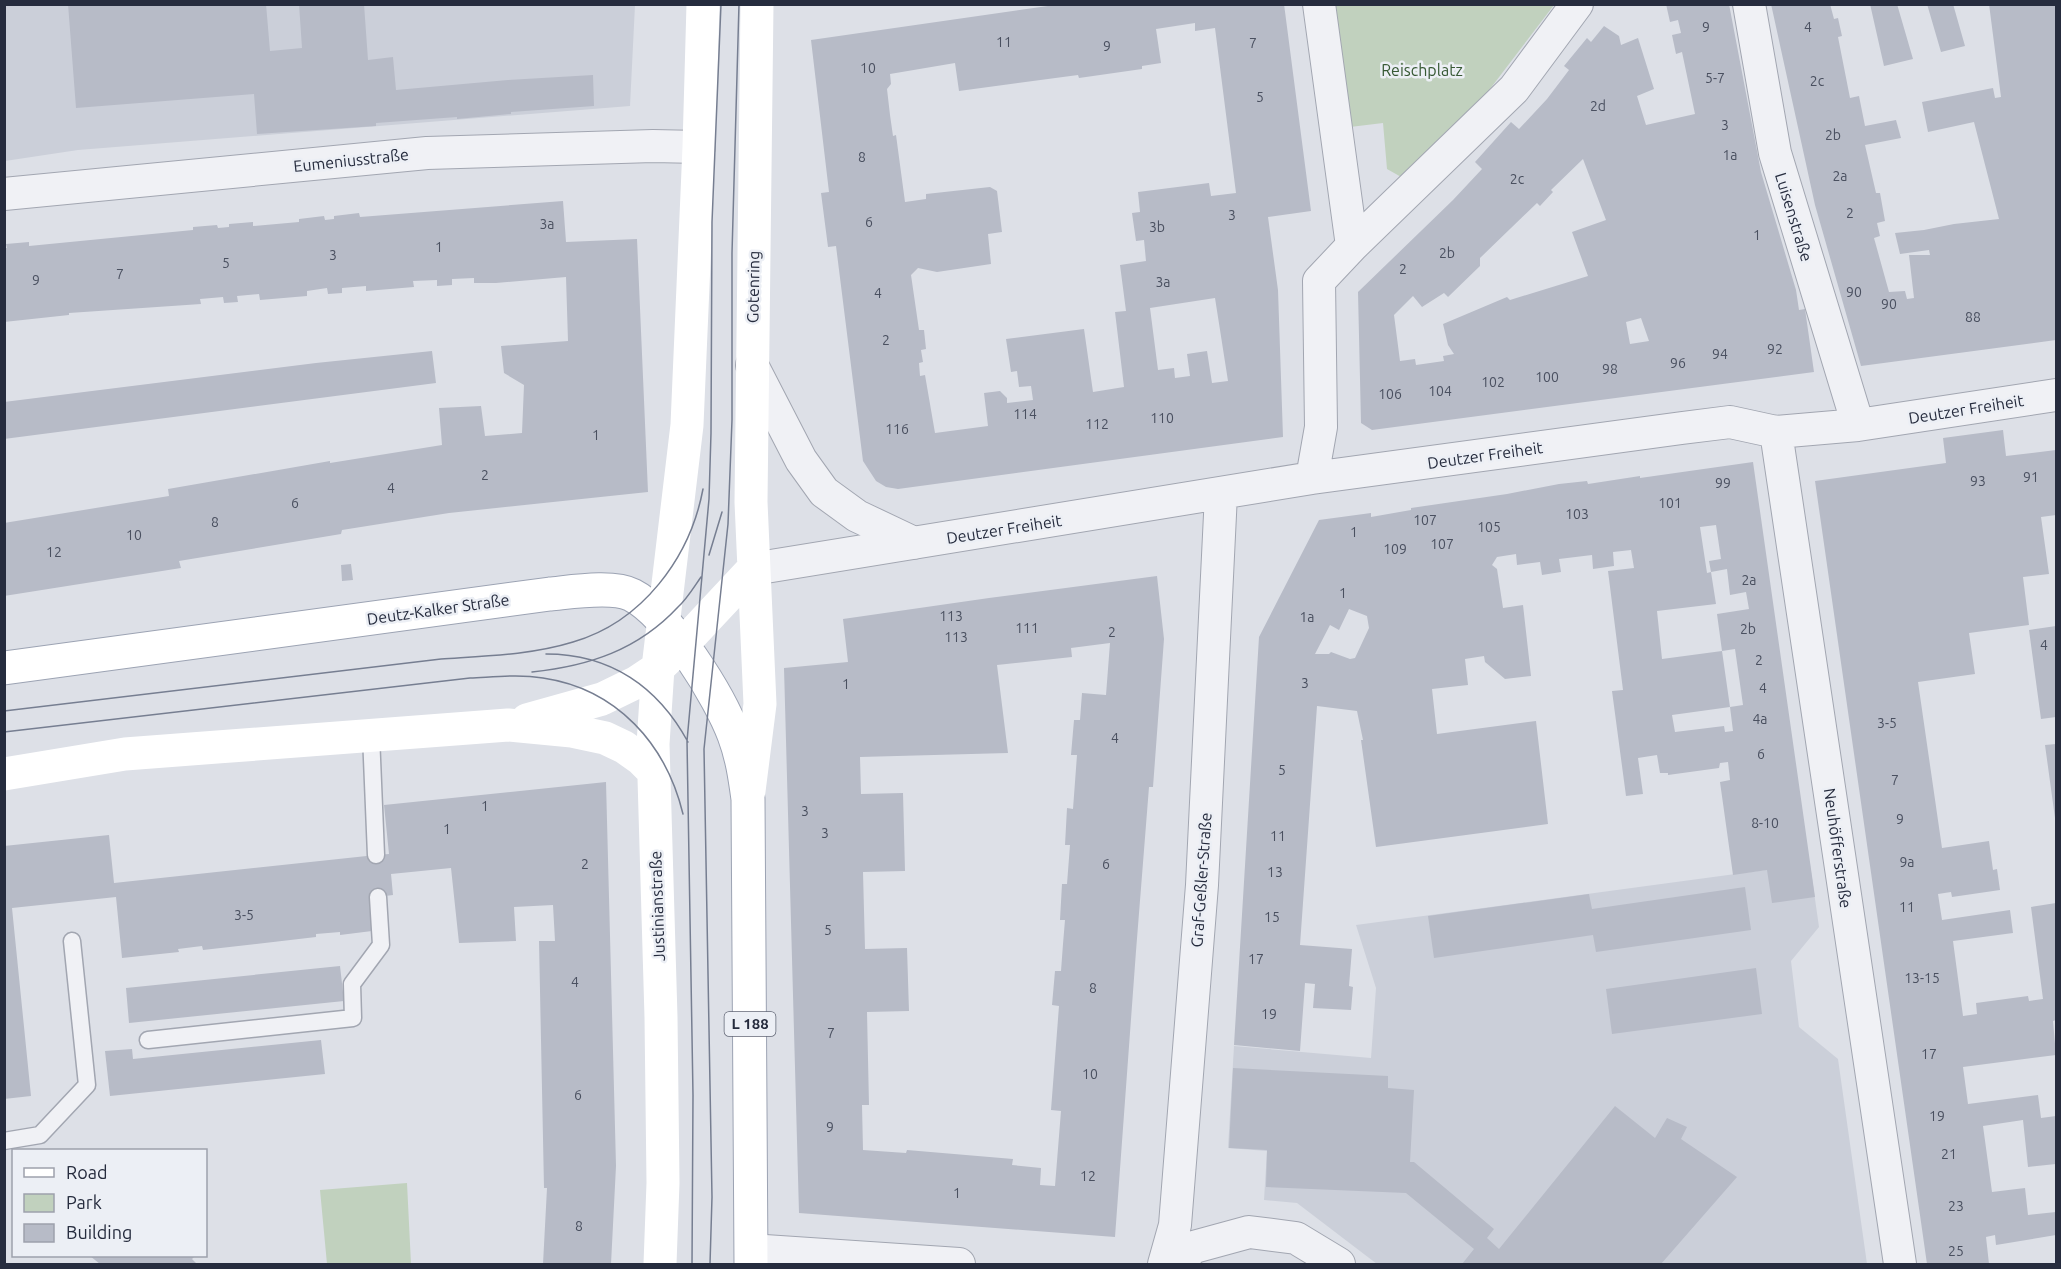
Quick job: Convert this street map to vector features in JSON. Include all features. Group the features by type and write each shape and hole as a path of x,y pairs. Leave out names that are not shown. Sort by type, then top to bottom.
{"main road":[{"path":"508,725 602,699 637,682 658,668 673,633 671,548 687,425 703,4"},
{"name":"Gotenring","path":"753,569 752,365 757,4"},
{"path":"673,633 753,569"},
{"name":"L 188","path":"752,1257 748,799 760,704 753,569"},
{"name":"Deutz-Kalker Straße","path":"4,668 550,594 602,590 631,594 673,633 725,713 742,761 748,799"},
{"name":"Justinianstraße","path":"658,668 654,720 654,772 661,1017 663,1183 660,1264"},
{"path":"4,774 125,754 508,725 572,731 605,738 624,747 654,772"}],"street":[{"path":"1319,4 1352,246"},
{"path":"1312,478 1321,427 1319,281 1514,89 1577,4"},
{"name":"Luisenstraße","path":"1749,4 1775,153 1858,425"},
{"name":"Eumeniusstraße","path":"4,194 427,153 653,146 699,147"},
{"path":"752,365 801,460 824,492 857,516 914,543"},
{"name":"Deutzer Freiheit","path":"753,569 1312,478 1730,422 1776,432 1858,425 2056,395"},
{"name":"Neuhöfferstraße","path":"1776,432 1900,1264"},
{"name":"Graf-Geßler-Straße","path":"1164,1264 1175,1225 1201,896 1221,494"},
{"path":"1175,1264 1194,1247 1249,1232 1296,1238 1340,1264"},
{"path":"752,1257 958,1264"}],"lane":[{"path":"370,735 376,855"},
{"path":"148,1040 353,1018 352,984 381,945 378,897"},
{"path":"4,1141 40,1135 87,1085 72,941"}],"shaded area":[{"path":"5,5 635,5 630,106 78,150 5,161"},
{"path":"1810,864 1819,927 1791,961 1799,1027 1838,1059 1867,1264 1377,1264 1297,1203 1264,1200 1267,1151 1228,1148 1234,1046 1371,1058 1376,988 1356,925"}],"green space":[{"name":"Reischplatz","path":"1332,5 1554,5 1480,102 1403,178 1387,169 1383,123 1350,127"},
{"path":"407,1183 411,1264 327,1264 320,1190"}],"building":[{"path":"68,4 266,4 270,51 302,48 299,4 364,4 368,60 393,57 396,90 593,75 594,106 511,112 511,114 457,119 457,117 376,123 376,126 257,134 254,94 76,108"},
{"path":"1062,4 1284,4 1311,211 1268,217 1278,290 1283,437 898,489 886,487 876,481 863,461 836,246 828,247 821,193 829,192 811,40","holes":["1195,23 1195,31 1215,28 1236,193 1211,196 1209,183 1138,192 1140,212 1132,213 1136,241 1144,240 1146,261 1120,265 1126,311 1115,312 1124,387 1093,392 1084,329 1006,339 1011,372 1017,371 1019,387 1031,386 1033,400 1007,403 1007,398 1000,391 984,393 988,426 935,433 925,375 920,376 919,363 923,362 921,350 926,349 924,330 919,330 911,275 918,268 937,272 991,264 988,234 1002,232 997,191 990,187 926,194 926,199 905,202 896,135 893,136 890,115 887,89 891,84 890,74 955,63 959,91 1142,69 1142,66 1161,63 1156,29","1215,298 1228,381 1212,383 1207,351 1187,354 1190,376 1175,378 1174,368 1158,370 1150,308"]},
{"path":"1666,4 1729,4 1761,172 1796,290 1799,310 1805,309 1814,372 1372,430 1361,423 1358,292 1482,169 1475,162 1511,122 1519,129 1547,99 1569,70 1564,66 1587,38 1591,42 1604,26 1619,36 1621,45 1638,38 1654,89 1637,96 1646,125 1695,114 1682,52 1676,54 1672,35 1681,33 1678,20 1670,22","holes":["1583,159 1606,220 1572,232 1588,276 1510,300 1507,297 1443,324 1448,345 1454,354 1443,356 1444,361 1416,365 1415,359 1400,361 1394,315 1413,296 1422,307 1444,293 1448,297 1480,266 1480,258 1537,203 1540,206 1553,192 1551,190","1641,318 1649,341 1630,344 1626,322"]},
{"path":"1771,4 1830,4 1834,19 1838,18 1842,36 1838,37 1850,98 1859,96 1865,126 1896,120 1901,138 1865,145 1876,193 1880,193 1885,221 1877,223 1880,236 1874,238 1889,292 1905,291 1907,299 1914,298 1909,255 1930,255 1929,250 1900,254 1895,233 1999,219 1974,122 1928,132 1922,102 1993,88 1995,98 2001,97 1989,4 2056,4 2056,340 1861,366 1815,205"},
{"path":"1870,4 1897,4 1913,59 1884,66"},
{"path":"1927,4 1953,4 1965,46 1941,52"},
{"path":"563,201 566,242 637,239 648,492 449,513 342,530 341,534 179,561 181,568 4,596 4,523 169,496 168,489 330,461 330,463 442,445 439,408 481,406 485,436 522,433 524,385 504,373 501,346 568,341 566,277 496,283 474,283 474,278 452,279 452,285 437,286 437,280 413,281 414,287 366,291 366,286 342,288 342,293 328,294 327,288 307,291 307,296 260,300 259,294 237,296 238,302 224,303 223,297 200,299 201,304 69,313 69,315 4,322 4,248 7,248 6,244 29,242 29,246 193,230 193,227 217,225 218,228 229,227 229,224 253,222 253,226 299,222 299,219 324,216 325,220 334,219 334,216 359,213 360,217"},
{"path":"432,351 436,383 4,439 4,402 316,363"},
{"path":"2003,430 2006,456 2056,450 2056,515 2041,517 2049,574 2023,577 2029,625 1969,633 1975,674 1918,682 1942,848 1989,841 1993,870 1997,869 2000,890 1952,897 1951,892 1938,894 1942,920 2010,910 2013,933 1953,941 1963,1016 1977,1014 1976,1003 2028,996 2029,1001 2043,999 2031,907 2056,903 2056,1020 2053,1021 2056,1055 1963,1067 1968,1104 2038,1095 2041,1118 2056,1116 2056,1164 2028,1167 2023,1120 1983,1126 1992,1192 2025,1188 2028,1215 2056,1212 2056,1235 1996,1245 1995,1235 1986,1237 1989,1264 1927,1264 1815,481 1946,463 1943,438"},
{"path":"1753,462 1815,897 1772,903 1767,870 1733,875 1720,782 1730,780 1728,762 1720,763 1719,768 1668,775 1668,773 1660,773 1657,755 1638,758 1643,794 1626,796 1612,691 1623,690 1608,571 1634,568 1631,550 1613,552 1614,566 1593,569 1592,555 1559,559 1561,572 1542,575 1540,562 1517,565 1516,554 1497,557 1492,565 1497,569 1503,608 1523,605 1531,676 1505,679 1485,662 1484,656 1465,659 1468,685 1432,689 1437,734 1536,721 1548,824 1376,847 1361,740 1363,740 1357,711 1317,706 1300,945 1352,949 1349,986 1353,987 1351,1010 1313,1008 1315,984 1305,983 1300,1051 1234,1045 1259,637 1319,520 1371,513 1371,517 1411,510 1411,508 1559,484 1587,481 1588,484 1640,476 1640,478","holes":["1716,525 1721,559 1709,561 1711,572 1707,573 1700,527","1727,569 1730,595 1746,592 1749,609 1717,614 1722,651 1662,659 1657,611 1716,604 1711,572","1349,609 1367,616 1369,628 1355,658 1350,659 1331,652 1315,654 1330,625 1339,630","1735,649 1743,705 1730,707 1722,651","1730,707 1733,731 1725,732 1724,726 1675,732 1672,715"]},
{"path":"351,564 353,580 342,581 341,565"},
{"path":"1157,576 1164,639 1153,787 1149,787 1115,1237 799,1213 784,668 848,662 843,619","holes":["1110,643 1106,695 1082,693 1080,720 1074,720 1071,755 1077,755 1073,809 1067,808 1065,845 1070,845 1067,884 1062,884 1060,920 1065,920 1061,971 1055,971 1052,1005 1059,1006 1051,1110 1061,1111 1055,1186 1040,1185 1041,1168 1012,1165 1013,1159 907,1150 906,1153 863,1150 862,1105 869,1105 867,1012 909,1011 907,948 865,949 863,872 905,871 903,793 861,794 860,757 1008,753 997,665 1072,657 1071,648"]},
{"path":"2056,626 2056,717 2041,719 2029,630"},
{"path":"2056,744 2056,818 2055,818 2045,745"},
{"path":"606,782 616,1166 611,1264 543,1264 547,1188 544,1188 539,941 555,941 553,905 514,907 516,941 459,943 451,868 391,874 393,895 369,898 372,931 340,935 340,932 316,934 316,937 203,950 202,946 178,949 179,952 122,958 116,897 12,908 31,1096 4,1099 4,846 109,835 114,883 389,854 384,805"},
{"path":"1745,887 1751,930 1596,952 1593,935 1434,958 1428,916 1589,894 1592,909"},
{"path":"340,966 344,1001 129,1023 126,988"},
{"path":"1756,968 1762,1014 1612,1034 1606,989"},
{"path":"321,1040 325,1074 110,1096 105,1051 132,1049 133,1059"},
{"path":"1233,1068 1388,1076 1388,1088 1414,1090 1410,1162 1414,1162 1494,1229 1487,1238 1499,1249 1615,1106 1655,1138 1667,1118 1687,1127 1681,1139 1737,1177 1661,1264 1462,1264 1474,1249 1406,1193 1266,1187 1267,1150 1229,1148"},
{"path":"91,1257 194,1257 192,1259 197,1264 100,1264"}],"tram line":[{"path":"692,1264 693,1095 687,741 709,499 712,222 721,4"},
{"path":"710,1264 712,1197 704,749 728,524 739,4"},
{"path":"4,711 441,659 524,652 573,642 598,633 621,619 659,584 687,539 697,515 703,489"},
{"path":"709,555 722,512"},
{"path":"532,672 593,660 629,645 663,622 684,600 701,577"},
{"path":"546,654 591,660 612,667 630,677 662,705 688,742"},
{"path":"4,732 470,678 506,676 543,678 570,684 594,694 615,707 634,724 651,743 664,765 683,814"}]}
